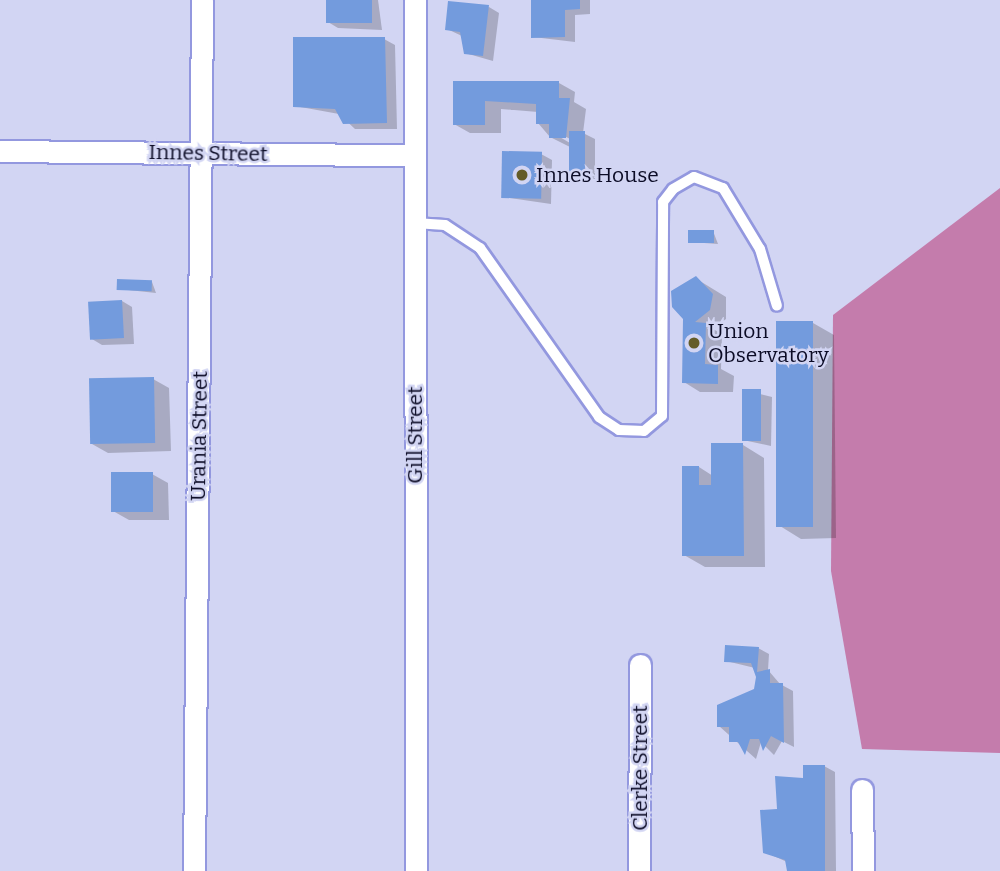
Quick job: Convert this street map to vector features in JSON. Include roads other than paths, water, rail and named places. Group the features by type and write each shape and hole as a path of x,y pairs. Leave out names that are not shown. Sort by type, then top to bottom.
{"street":[{"name":"Urania Street","path":"194,871 202,0"},
{"name":"Gill Street","path":"415,0 416,871"},
{"name":"Innes Street","path":"0,150 415,155"},
{"name":"Clerke Street","path":"639,871 640,666"},
{"path":"862,790 863,871"}],"lane":[{"path":"415,223 445,225 480,248 599,417 619,430 644,432 662,416 663,202 673,189 694,177 723,188 760,249 777,306"}],"place":[{"name":"Innes House","path":"522,175"},
{"name":"Union Observatory","path":"694,343"}]}
